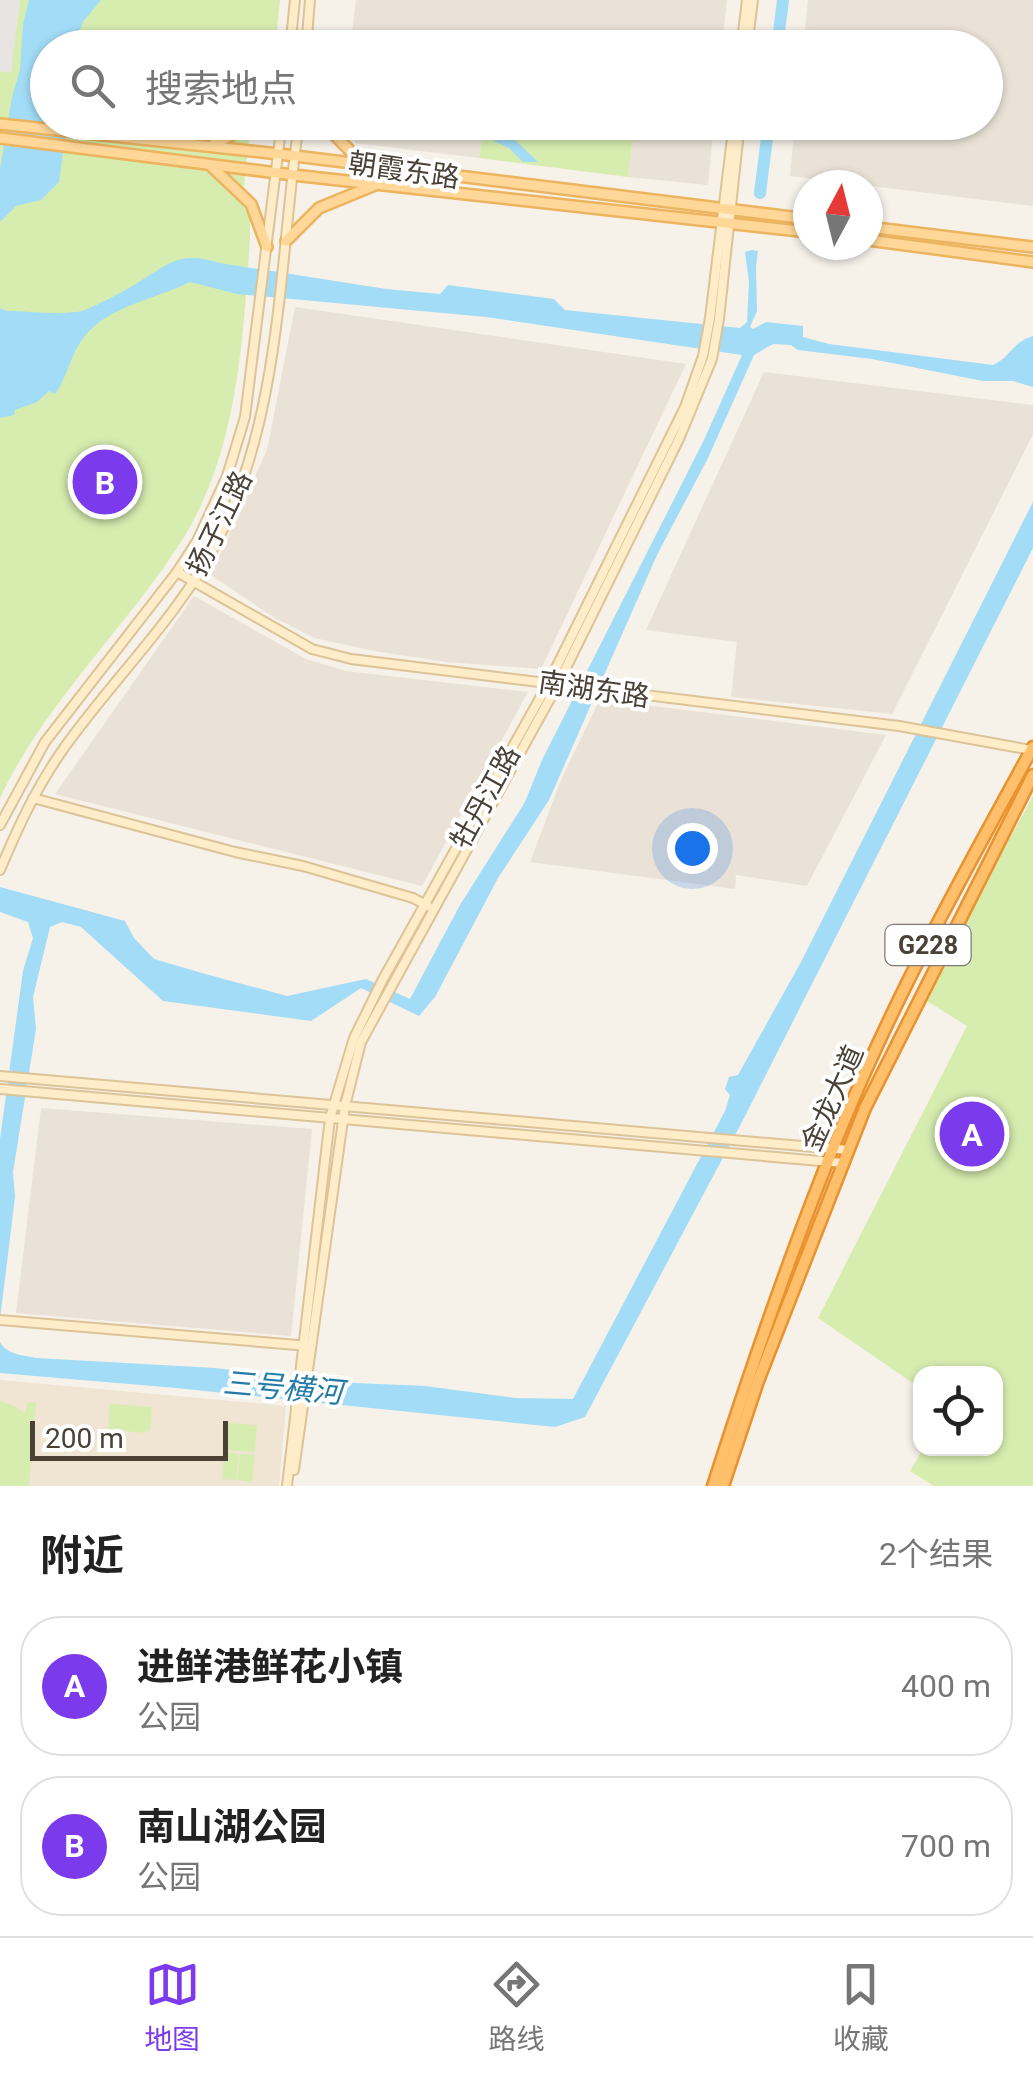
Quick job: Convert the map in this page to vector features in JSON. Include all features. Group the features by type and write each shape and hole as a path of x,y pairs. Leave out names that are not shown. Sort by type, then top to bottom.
{"highway":[{"name":"金龙大道","path":"714,1484 747,1378 852,1104 925,951 1032,748"},
{"name":"金龙大道","path":"714,1484 865,1108 1033,775"}],"main road":[{"name":"朝霞东路","path":"2,124 30,128"},
{"name":"朝霞东路","path":"0,138 292,175 793,230"},
{"name":"朝霞东路","path":"139,140 793,217"},
{"path":"206,146 222,140"},
{"path":"340,140 364,165"},
{"path":"208,164 250,204 267,247"},
{"path":"286,241 320,208 378,184"},
{"path":"883,229 1033,247"},
{"path":"883,242 1033,262"}],"street":[{"path":"292,30 295,0"},
{"path":"308,30 310,0"},
{"path":"746,30 750,0"},
{"name":"扬子江路","path":"0,824 45,742 177,572 197,541 227,476 245,417 280,140"},
{"name":"扬子江路","path":"0,870 33,798 63,749 192,581 231,512 261,421 279,302 296,140"},
{"name":"牡丹江路","path":"290,1486 330,1118 354,1038 553,683 708,358 735,140"},
{"name":"南湖东路","path":"177,572 312,649 350,659 910,727 1032,748"},
{"path":"33,798 235,852 304,866 413,898 430,907"},
{"name":"牡丹江路","path":"307,1346 345,1106 377,1001"},
{"path":"2,1076 848,1150"},
{"path":"1,1089 843,1163"},
{"path":"2,1320 307,1346"}],"shaded area":[{"path":"0,0 20,0 11,73 0,71"},
{"path":"356,0 727,0 724,30 352,30"},
{"path":"808,0 1033,0 1033,206 883,187 883,170 793,170 790,176 793,140 1003,140 1003,30 805,30"},
{"path":"355,140 482,140 479,158"},
{"path":"633,140 712,140 708,185 628,177"},
{"path":"295,307 686,364 541,669 446,662 314,638 275,618 211,575 267,450"},
{"path":"764,372 1033,405 1033,434 892,714 731,697 737,642 646,630"},
{"path":"194,596 306,659 346,671 528,692 422,886 55,794"},
{"path":"605,700 886,735 807,886 736,875 735,889 530,862 561,780 598,703"},
{"path":"41,1108 312,1129 291,1336 16,1313"},
{"path":"0,1380 286,1406 279,1486 0,1486"}],"green space":[{"path":"0,0 280,0 277,30 30,30 30,140 249,140 242,203 250,219 250,239 233,399 213,477 197,513 155,580 38,732 0,798"},
{"path":"482,140 633,140 628,177 479,158"},
{"path":"1033,796 1033,1486 934,1486 910,1471 919,1456 1003,1456 1003,1366 913,1366 913,1383 818,1318 967,1026 922,998"},
{"path":"0,1401 25,1414 27,1402 36,1403 29,1486 0,1486"},
{"path":"110,1404 152,1407 150,1430 145,1433 108,1429"},
{"path":"227,1423 257,1425 255,1452 225,1450"},
{"path":"224,1452 239,1454 236,1480 222,1479"},
{"path":"240,1454 255,1455 252,1482 237,1480"}],"water":[{"path":"29,0 101,0 80,30 30,30 30,140 65,140 59,182 41,200 16,206 0,222 0,169 20,70"},
{"path":"515,140 538,162 523,162 509,148 493,141"},
{"path":"758,251 757,311 750,327 753,329 766,322 803,326 803,337 829,344 993,365 1033,336 1033,387 798,350 791,345 773,344 754,355 708,458 657,555 549,800 498,878 435,997 419,1016 361,988 311,1021 163,1001 81,927 62,922 50,927 33,997 36,1029 13,1172 15,1197 0,1319 0,1139 23,971 33,938 28,922 0,912 0,887 125,921 134,938 154,959 209,975 287,996 366,979 410,999 460,905 525,802 542,760 704,440 742,355 486,317 237,294 190,282 133,304 94,326 79,344 55,394 49,391 37,402 15,410 14,415 0,418 0,308 47,313 85,310 174,261 194,258 386,289 440,294 448,285 554,299 565,310 740,328 747,322 749,282 745,252"},
{"name":"三号横河","path":"1033,502 1033,548 744,1118 585,1417 555,1427 0,1373 0,1342 11,1352 36,1358 215,1368 515,1398 573,1399 725,1111 730,1095 725,1089 729,1077 738,1075 801,962"}],"waterway":[{"path":"779,30 783,0"},
{"path":"760,193 767,140"}],"place":[{"name":"南山湖公园","path":"105,482"},
{"name":"进鲜港鲜花小镇","path":"972,1134"}]}
